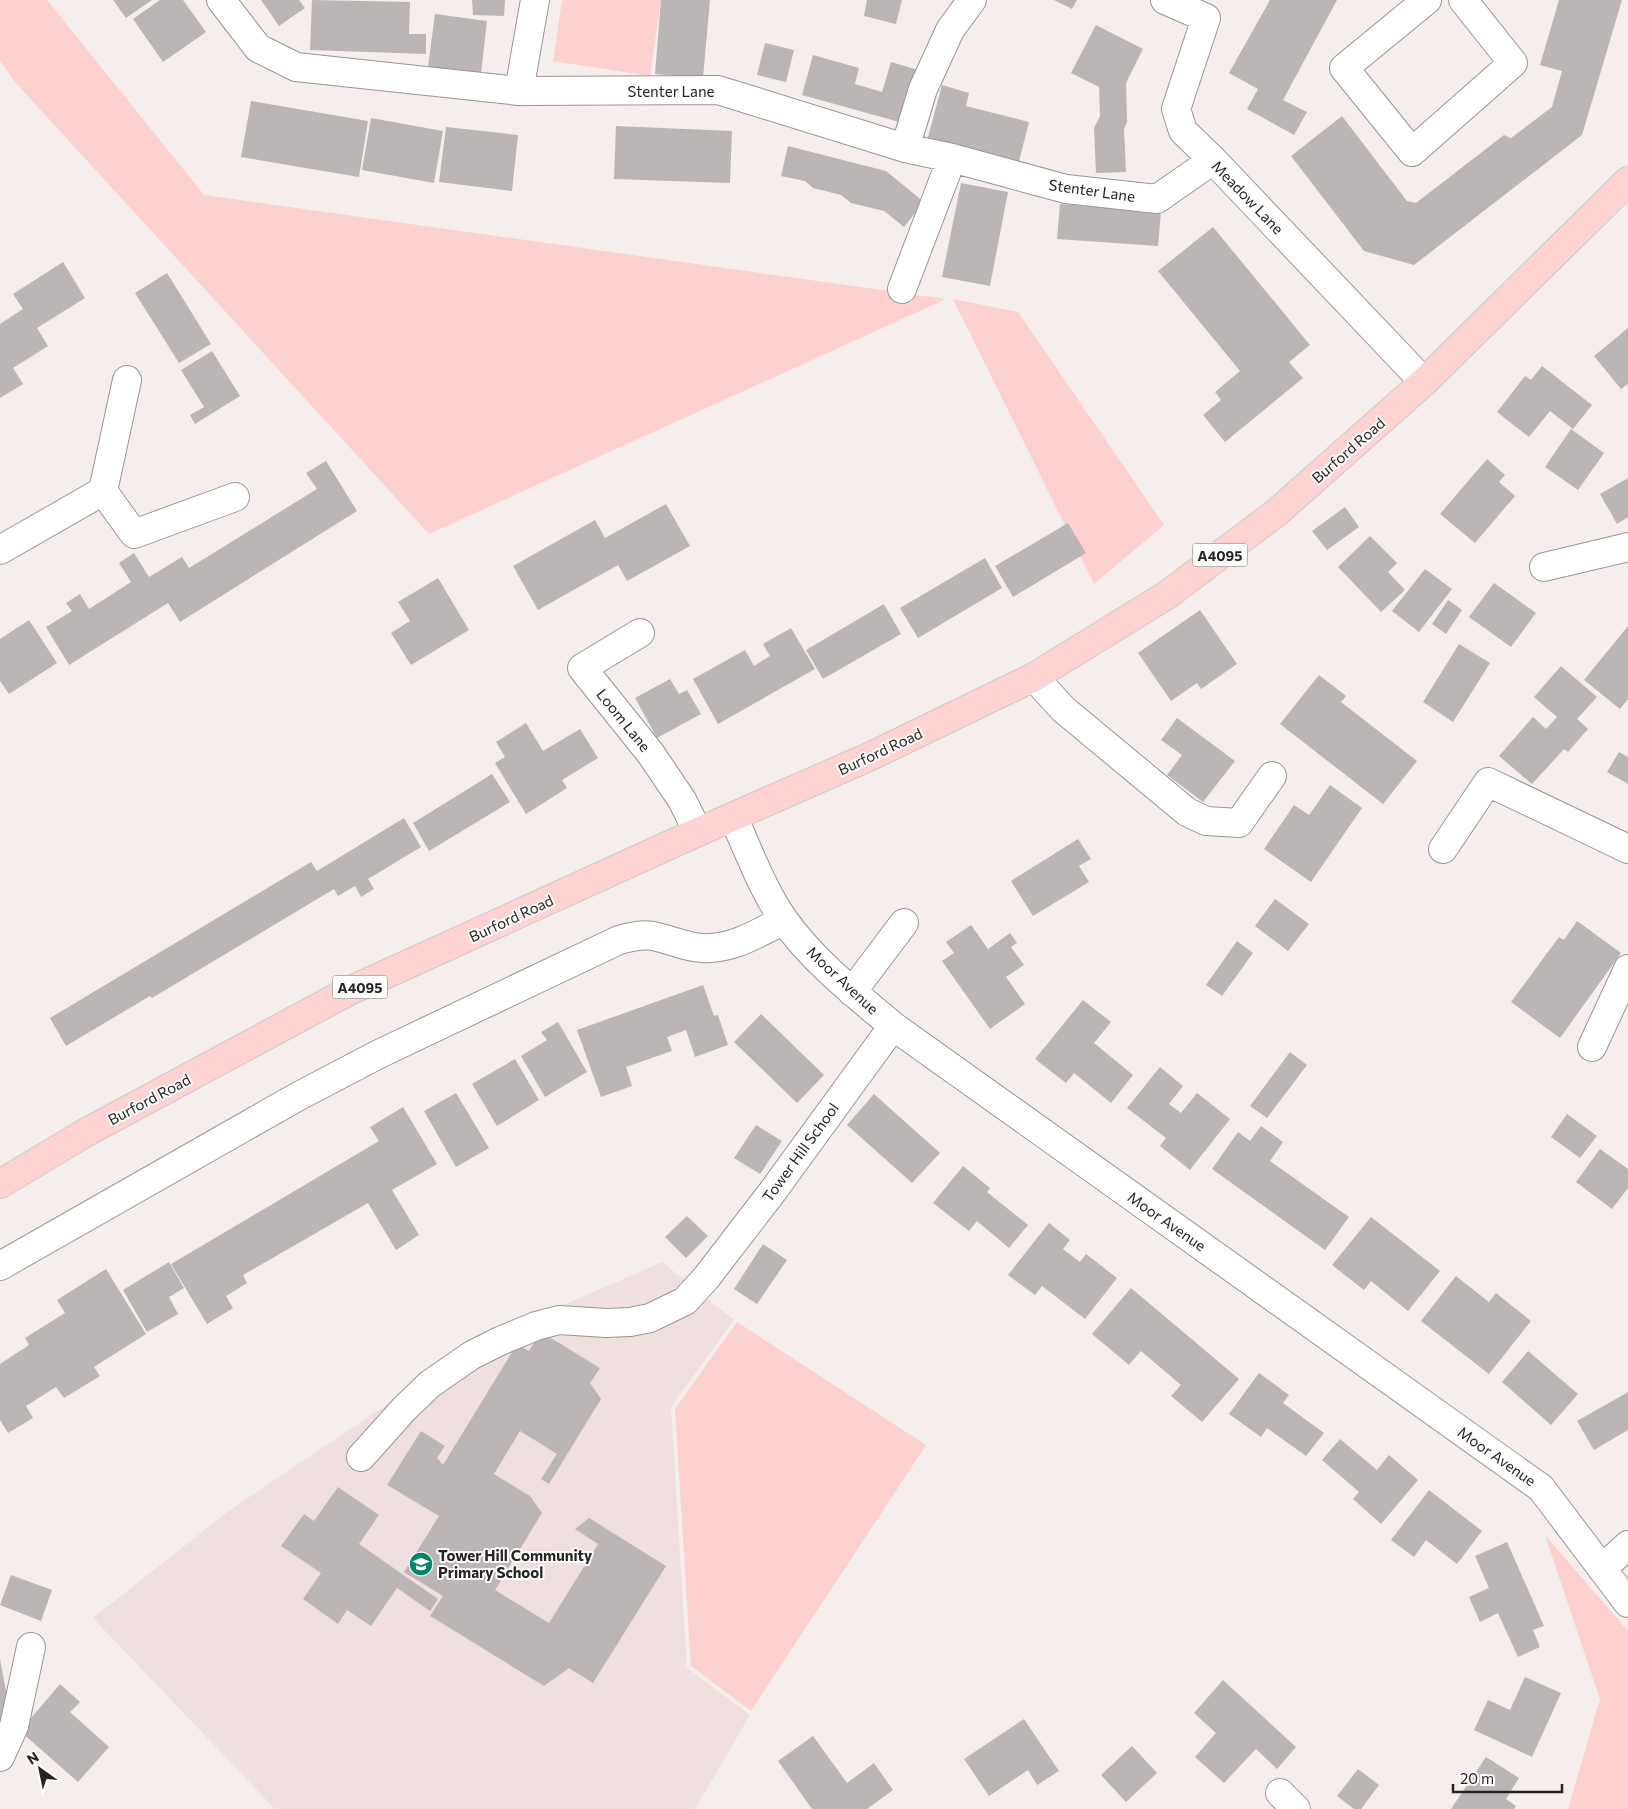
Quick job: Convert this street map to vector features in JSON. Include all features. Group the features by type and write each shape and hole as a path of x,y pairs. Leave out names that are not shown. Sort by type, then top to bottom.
{"main road":[{"name":"Burford Road","path":"0,1184 85,1133 349,992 698,832 871,756 1034,677 1166,594 1268,519 1424,382 1628,180"}],"street":[{"name":"Stenter Lane","path":"221,0 258,48 296,67 519,92 718,90 905,148 952,158 1066,189 1157,199 1214,160"},
{"path":"519,92 535,0"},
{"path":"905,148 923,89 950,30 972,0"},
{"name":"Meadow Lane","path":"1165,0 1210,9 1176,109 1183,132 1214,160 1424,382"},
{"path":"1427,0 1344,68 1412,152 1513,63 1463,0"},
{"path":"902,289 952,158"},
{"path":"127,380 103,491 134,534 235,498"},
{"path":"0,550 103,491"},
{"path":"1544,567 1628,547"},
{"name":"Loom Lane","path":"640,633 582,668 651,754 682,800 698,832"},
{"path":"1034,677 1063,709 1187,812 1206,821 1239,823 1272,776"},
{"path":"1443,849 1488,782 1628,849"},
{"name":"Moor Avenue","path":"733,817 764,884 784,920 821,963 852,992 892,1026 1541,1488 1628,1603"},
{"path":"0,1266 297,1098 379,1054 619,940 635,936 652,936 700,948 719,948 739,942 784,920"},
{"path":"852,992 904,923"},
{"path":"1592,1047 1628,969"},
{"name":"Tower Hill School","path":"361,1457 404,1409 430,1384 472,1355 500,1341 536,1326 559,1320 606,1324 650,1318 685,1300 706,1278 773,1191 892,1026"},
{"path":"1602,1569 1628,1545"},
{"path":"0,1757 14,1726 31,1648"}],"shaded area":[{"path":"0,0 47,0 204,195 946,299 429,534 15,82 0,61"},
{"path":"562,0 661,0 650,76 553,61"},
{"path":"953,299 1018,312 1164,525 1094,584"},
{"name":"Tower Hill Community Primary School","path":"662,1262 734,1320 671,1407 687,1668 750,1715 695,1809 275,1809 93,1618 230,1510 420,1382 552,1310"},
{"path":"737,1322 926,1445 751,1711 691,1666 675,1409"},
{"path":"1545,1535 1628,1631 1628,1809 1568,1809 1600,1699"}],"building":[{"path":"113,0 152,0 126,18"},
{"path":"160,0 183,0 206,32 163,62 133,19"},
{"path":"261,0 299,0 305,8 279,26"},
{"path":"312,0 410,2 409,34 426,34 426,54 310,50"},
{"path":"472,0 505,0 504,16 473,15"},
{"path":"661,0 710,0 703,78 655,74"},
{"path":"867,0 902,0 896,24 864,16"},
{"path":"1054,0 1077,0 1072,9"},
{"path":"1270,0 1337,0 1283,100 1307,112 1294,135 1247,109 1258,89 1229,73"},
{"path":"1559,0 1622,0 1582,135 1414,265 1364,251 1291,156 1342,116 1407,201 1416,203 1504,135 1511,138 1552,107 1562,71 1540,65"},
{"path":"435,14 487,21 481,74 428,67"},
{"path":"1096,25 1143,49 1126,83 1127,122 1124,129 1126,172 1096,173 1094,128 1100,116 1099,87 1071,73"},
{"path":"765,43 794,50 786,82 757,75"},
{"path":"813,55 859,68 855,84 882,92 891,62 918,70 903,123 802,95"},
{"path":"942,85 969,93 966,106 1029,122 1018,165 927,141"},
{"path":"251,101 368,121 359,177 241,157"},
{"path":"371,118 443,131 434,183 362,170"},
{"path":"616,126 732,131 730,183 614,179"},
{"path":"446,127 518,135 512,191 439,182"},
{"path":"788,146 886,171 924,202 904,227 884,211 851,203 841,195 813,188 805,181 781,176"},
{"path":"961,183 1008,192 990,286 942,277"},
{"path":"1060,204 1161,211 1158,246 1057,239"},
{"path":"1213,227 1310,345 1289,362 1303,378 1225,442 1203,415 1221,400 1215,392 1240,371 1158,271"},
{"path":"63,262 85,298 37,328 48,346 13,368 23,384 0,398 0,324 23,309 13,294"},
{"path":"167,273 211,344 179,363 135,293"},
{"path":"1628,328 1628,384 1621,389 1594,356"},
{"path":"212,351 240,396 195,424 190,415 204,407 181,370"},
{"path":"1542,366 1592,405 1573,429 1550,411 1529,437 1497,412 1525,376 1531,380"},
{"path":"1571,429 1604,453 1578,490 1545,467"},
{"path":"1487,459 1505,475 1499,482 1515,496 1475,543 1440,514"},
{"path":"326,461 357,511 180,622 168,603 69,665 46,627 72,611 66,603 80,594 89,609 131,582 119,563 134,553 149,577 182,557 189,568 317,489 306,473"},
{"path":"1628,478 1628,517 1617,524 1600,494"},
{"path":"666,504 690,546 627,581 618,565 538,610 513,566 595,520 605,538"},
{"path":"1345,507 1359,527 1327,550 1312,531"},
{"path":"1068,523 1086,553 1013,597 995,566"},
{"path":"1370,536 1397,563 1388,572 1405,590 1381,612 1338,567"},
{"path":"985,558 1002,588 918,638 900,608"},
{"path":"1425,569 1452,589 1419,632 1392,611"},
{"path":"438,578 469,630 411,665 391,633 410,621 398,602"},
{"path":"1494,583 1536,613 1511,647 1469,617"},
{"path":"1448,600 1462,610 1446,634 1432,624"},
{"path":"884,604 901,634 823,679 806,650"},
{"path":"1200,610 1237,664 1201,689 1197,683 1171,701 1138,653"},
{"path":"29,620 57,663 9,694 0,681 0,639"},
{"path":"1628,626 1628,699 1620,709 1584,680"},
{"path":"791,628 815,669 718,724 693,679 745,650 754,666 770,656 763,644"},
{"path":"1459,644 1490,663 1453,722 1423,702"},
{"path":"1561,666 1597,697 1577,719 1588,729 1568,752 1564,749 1532,784 1499,756 1533,717 1546,729 1557,717 1534,697"},
{"path":"1319,675 1346,696 1341,702 1417,761 1383,804 1280,724"},
{"path":"670,679 679,694 687,690 701,714 657,738 635,698"},
{"path":"1177,718 1235,761 1203,802 1167,775 1182,755 1161,740"},
{"path":"526,723 543,751 580,729 598,758 562,780 567,788 526,814 495,763 505,757 496,742"},
{"path":"1619,752 1628,757 1628,784 1607,772"},
{"path":"492,774 510,802 429,851 413,823"},
{"path":"1330,785 1362,808 1311,882 1264,849 1294,805 1309,815"},
{"path":"404,818 421,847 368,879 374,889 361,897 355,886 338,896 334,889 152,998 150,996 66,1046 50,1018 311,862 317,871"},
{"path":"1078,839 1091,859 1079,866 1089,882 1033,916 1011,881"},
{"path":"1275,899 1309,924 1288,951 1255,926"},
{"path":"1577,921 1621,953 1560,1038 1511,1002 1559,937 1564,940"},
{"path":"971,925 988,949 1010,933 1017,943 1011,947 1024,965 1006,977 1025,1004 990,1029 942,961 954,953 946,942"},
{"path":"1237,941 1253,953 1222,996 1206,985"},
{"path":"703,985 714,1016 718,1015 728,1045 695,1057 686,1030 667,1037 672,1051 626,1067 632,1086 601,1097 577,1030"},
{"path":"1083,1000 1111,1022 1094,1043 1133,1075 1111,1103 1074,1073 1066,1083 1035,1059"},
{"path":"761,1014 824,1075 797,1103 734,1042"},
{"path":"558,1022 587,1072 545,1097 521,1056 547,1040 541,1032"},
{"path":"1290,1052 1307,1065 1267,1118 1250,1106"},
{"path":"515,1059 539,1100 497,1126 472,1084"},
{"path":"1160,1067 1183,1086 1169,1104 1181,1113 1197,1093 1230,1119 1190,1170 1160,1146 1166,1138 1127,1108"},
{"path":"456,1093 489,1148 456,1167 424,1111"},
{"path":"874,1094 940,1153 912,1183 847,1125"},
{"path":"403,1107 437,1164 392,1190 419,1235 396,1250 368,1203 243,1275 247,1283 226,1296 233,1308 207,1324 171,1264 379,1141 370,1127"},
{"path":"1567,1114 1597,1136 1580,1158 1551,1137"},
{"path":"756,1125 782,1141 760,1174 734,1158"},
{"path":"1261,1126 1283,1142 1270,1161 1349,1217 1325,1250 1212,1169 1238,1132 1250,1141"},
{"path":"1600,1149 1628,1169 1628,1188 1612,1209 1576,1182"},
{"path":"963,1166 990,1188 987,1192 1028,1225 1009,1248 977,1221 969,1231 933,1203"},
{"path":"687,1216 708,1236 686,1258 665,1237"},
{"path":"1371,1217 1440,1271 1408,1311 1371,1281 1364,1290 1332,1265"},
{"path":"1049,1223 1070,1240 1063,1249 1080,1262 1086,1254 1117,1278 1085,1319 1042,1286 1035,1295 1008,1275"},
{"path":"763,1244 787,1260 757,1304 734,1289"},
{"path":"169,1262 184,1288 169,1297 178,1314 147,1332 123,1290"},
{"path":"106,1269 146,1334 94,1367 100,1376 64,1398 56,1387 26,1406 33,1418 8,1433 0,1420 0,1364 29,1345 25,1338 65,1313 57,1300"},
{"path":"1456,1276 1489,1302 1496,1293 1531,1321 1489,1374 1421,1321"},
{"path":"1131,1288 1239,1379 1202,1422 1171,1396 1181,1385 1141,1351 1129,1365 1092,1334"},
{"path":"541,1332 600,1368 590,1383 601,1399 549,1484 541,1479 557,1454 520,1431 494,1474 530,1496 542,1513 495,1590 549,1623 598,1544 575,1529 589,1518 666,1566 593,1683 569,1668 544,1686 430,1616 443,1596 404,1572 439,1516 387,1485 421,1431 445,1446 437,1458 443,1465 517,1344 529,1351"},
{"path":"1528,1351 1578,1394 1551,1425 1502,1382"},
{"path":"1259,1373 1289,1395 1283,1403 1324,1433 1306,1456 1267,1428 1261,1437 1229,1414"},
{"path":"1628,1392 1628,1430 1594,1450 1577,1421"},
{"path":"1340,1439 1377,1470 1389,1455 1418,1480 1381,1524 1353,1499 1359,1492 1322,1460"},
{"path":"338,1487 379,1515 359,1544 438,1599 430,1611 397,1588 371,1626 347,1610 338,1624 303,1599 321,1573 281,1546 304,1514 314,1521"},
{"path":"1429,1490 1482,1531 1457,1564 1426,1540 1414,1557 1391,1540"},
{"path":"1507,1542 1544,1626 1533,1630 1540,1647 1518,1657 1498,1613 1480,1622 1469,1597 1489,1588 1475,1556"},
{"path":"11,1575 52,1590 41,1621 0,1605"},
{"path":"0,1659 11,1719 0,1721"},
{"path":"1525,1677 1561,1693 1532,1757 1474,1730 1488,1700 1510,1710"},
{"path":"1223,1680 1296,1747 1277,1769 1256,1749 1224,1783 1195,1757 1216,1733 1194,1713"},
{"path":"60,1684 80,1702 70,1712 109,1747 78,1782 20,1731"},
{"path":"1024,1719 1059,1771 1037,1785 1028,1770 989,1796 964,1759"},
{"path":"813,1736 847,1783 874,1763 893,1790 867,1809 812,1809 778,1761"},
{"path":"1132,1746 1157,1773 1126,1802 1101,1775"},
{"path":"1486,1757 1519,1778 1506,1799 1516,1806 1514,1809 1451,1809"},
{"path":"1358,1769 1379,1785 1361,1809 1354,1809 1337,1796"}],"place":[{"name":"Tower Hill Community Primary School","path":"421,1564"}]}
